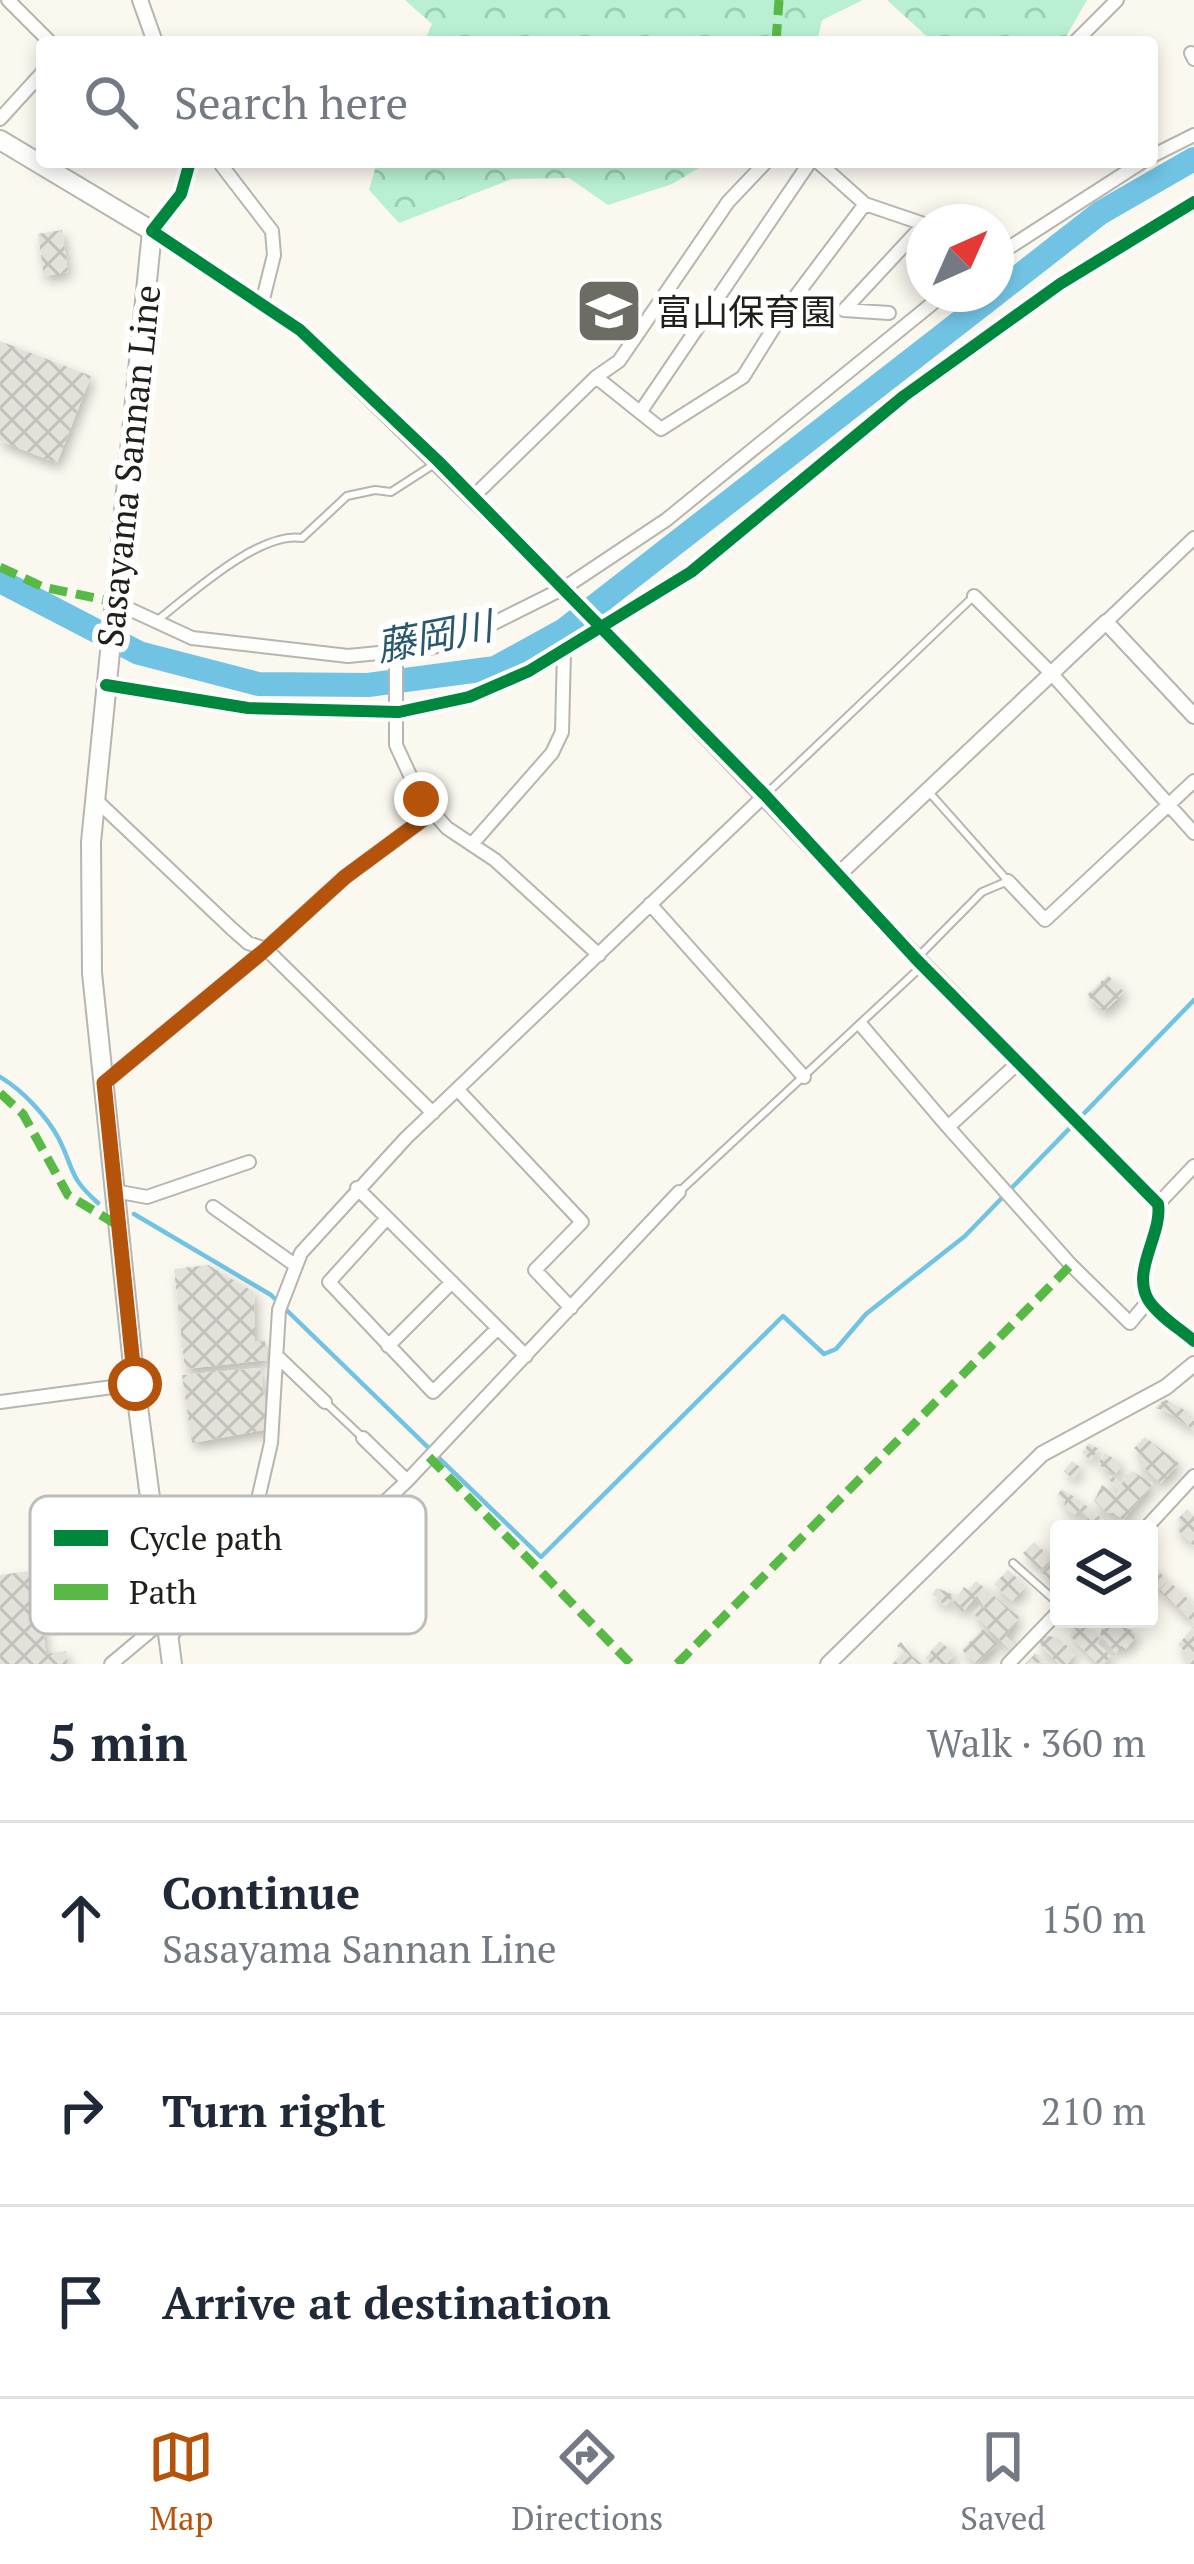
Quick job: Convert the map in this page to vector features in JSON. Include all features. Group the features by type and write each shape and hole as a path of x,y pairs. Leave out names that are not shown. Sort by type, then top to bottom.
{"main road":[{"path":"0,140 36,162"},
{"path":"47,168 152,231"},
{"name":"Sasayama Sannan Line","path":"150,1496 92,973 91,842 152,231"},
{"name":"Sasayama Sannan Line","path":"169,1634 172,1664"}],"street":[{"path":"8,0 44,36"},
{"path":"140,0 153,36"},
{"path":"1081,36 1117,0"},
{"path":"0,119 36,80"},
{"path":"1158,153 1194,135"},
{"path":"188,168 181,194 152,231 300,330 438,461 1158,1204 1160,1218 1142,1280 1149,1300 1194,1342"},
{"path":"224,168 272,231 274,256 262,303"},
{"path":"473,497 596,377 619,361 728,202 760,168"},
{"path":"641,412 810,168"},
{"path":"821,168 865,204 906,218"},
{"path":"1014,244 1133,168"},
{"path":"107,678 248,708 399,710 470,697 529,671 691,572 925,380 1060,284 1194,202"},
{"path":"596,377 661,429 743,377 783,313 865,204"},
{"path":"889,313 844,310 906,243"},
{"path":"113,608 192,638 348,656 396,655 468,637 568,592 666,520 922,312"},
{"path":"838,875 1194,538"},
{"path":"974,596 1052,673 1194,833"},
{"path":"1106,622 1194,716"},
{"path":"472,844 552,753 562,732 564,651"},
{"path":"396,655 396,745 421,799 599,955"},
{"path":"1009,881 1045,920 1194,781"},
{"path":"257,1496 266,1472 281,1303 301,1253 357,1188 457,1089 765,795"},
{"path":"95,799 248,943 266,949 433,1113"},
{"path":"104,1083 345,877 433,812"},
{"path":"650,904 804,1077"},
{"path":"862,1026 1072,1265 1130,1323 1149,1300"},
{"path":"948,1127 1018,1063"},
{"path":"457,1089 582,1222 535,1270 571,1308"},
{"path":"115,1191 147,1198 249,1162"},
{"path":"1158,1204 1194,1166"},
{"path":"357,1188 526,1356"},
{"path":"391,1496 679,1192"},
{"path":"213,1208 295,1265"},
{"path":"387,1218 329,1282 433,1392 498,1328"},
{"path":"388,1346 452,1282"},
{"path":"279,1358 325,1402"},
{"path":"828,1664 1042,1454 1166,1387 1194,1364"},
{"path":"0,1402 135,1384"},
{"path":"362,1438 407,1481"},
{"path":"1153,1520 1194,1475"},
{"path":"1008,1664 1050,1618"},
{"path":"111,1664 157,1634"}],"lane":[{"path":"157,621 245,555 285,536 302,538 347,496 391,492 438,461"},
{"path":"765,795 974,596"},
{"path":"679,1192 862,1026 982,892 1009,881 926,788"},
{"path":"325,1402 362,1438"},
{"path":"1013,1563 1050,1599"}],"green space":[{"path":"405,0 863,0 822,20 818,36 427,36 432,24"},
{"path":"887,0 1087,0 1066,36 926,36"},
{"path":"375,168 699,168 672,184 608,205 569,178 512,179 399,223 369,190"}],"building":[{"path":"62,230 68,272 44,276 38,234"},
{"path":"0,341 91,376 57,463 0,441"},
{"path":"1108,975 1124,992 1104,1012 1087,995"},
{"path":"208,1265 254,1292 255,1342 265,1341 267,1360 185,1369 174,1269"},
{"path":"260,1368 269,1429 192,1443 182,1375"},
{"path":"1165,1399 1190,1413 1187,1417 1194,1421 1194,1430 1155,1408"},
{"path":"1145,1437 1179,1463 1161,1483 1137,1461 1142,1456 1134,1448"},
{"path":"1089,1443 1099,1449 1091,1460 1082,1453"},
{"path":"1105,1453 1122,1464 1115,1475 1098,1464"},
{"path":"1072,1461 1081,1468 1073,1479 1064,1471"},
{"path":"1132,1471 1153,1484 1123,1520 1094,1501 1102,1485 1116,1495 1119,1489 1107,1478 1110,1475 1122,1484 1126,1472"},
{"path":"1062,1489 1104,1520 1086,1520 1079,1510 1074,1515 1057,1495"},
{"path":"1187,1509 1194,1516 1194,1546 1177,1529 1181,1524 1177,1520"},
{"path":"1034,1542 1050,1559 1040,1570 1023,1553"},
{"path":"1008,1570 1026,1586 1012,1601 994,1584"},
{"path":"30,1571 30,1634 43,1634 46,1654 66,1651 68,1664 0,1664 0,1575"},
{"path":"976,1581 1019,1617 1006,1636 1014,1645 1010,1650 973,1613 980,1606 985,1608 977,1595 963,1612 953,1602 964,1587 968,1590"},
{"path":"1169,1581 1194,1605 1194,1623 1159,1591"},
{"path":"937,1588 954,1595 946,1606 932,1594"},
{"path":"1194,1626 1194,1664 1190,1664 1178,1645"},
{"path":"1075,1628 1088,1628 1111,1656 1098,1664 1069,1635"},
{"path":"1103,1628 1127,1628 1138,1634 1116,1653 1099,1633"},
{"path":"983,1629 998,1644 976,1664 962,1650"},
{"path":"1045,1635 1076,1653 1067,1664 1059,1664 1038,1642"},
{"path":"940,1641 955,1655 946,1664 931,1664 925,1658"},
{"path":"901,1642 922,1664 892,1664 904,1652 897,1646"},
{"path":"1040,1655 1047,1662 1025,1664"}],"waterway":[{"name":"藤岡川","path":"1014,280 1100,213 1194,159"},
{"name":"藤岡川","path":"0,581 139,653 258,684 368,685 495,668 564,630 973,312"},
{"path":"134,1214 271,1295 541,1557 783,1316 824,1354 836,1349 866,1314 965,1236 1194,1000"},
{"path":"0,1077 47,1121 77,1179 98,1203"}],"marked path":[{"path":"776,36 779,0"},
{"path":"0,567 43,587 114,602"},
{"path":"0,1093 23,1114 68,1195 119,1226"},
{"path":"677,1664 1071,1265"},
{"path":"429,1457 631,1664"}],"cycle path":[{"path":"188,168 181,194 152,231 300,330 438,461 1158,1204 1144,1290 1158,1312 1194,1341"},
{"path":"106,685 248,708 399,712 469,697 529,671 691,572 904,396 1060,284 1194,202"}],"place":[{"name":"富山保育園","path":"609,311"}],"route":[{"path":"135,1384 104,1083 345,877 433,812 421,799"}]}
